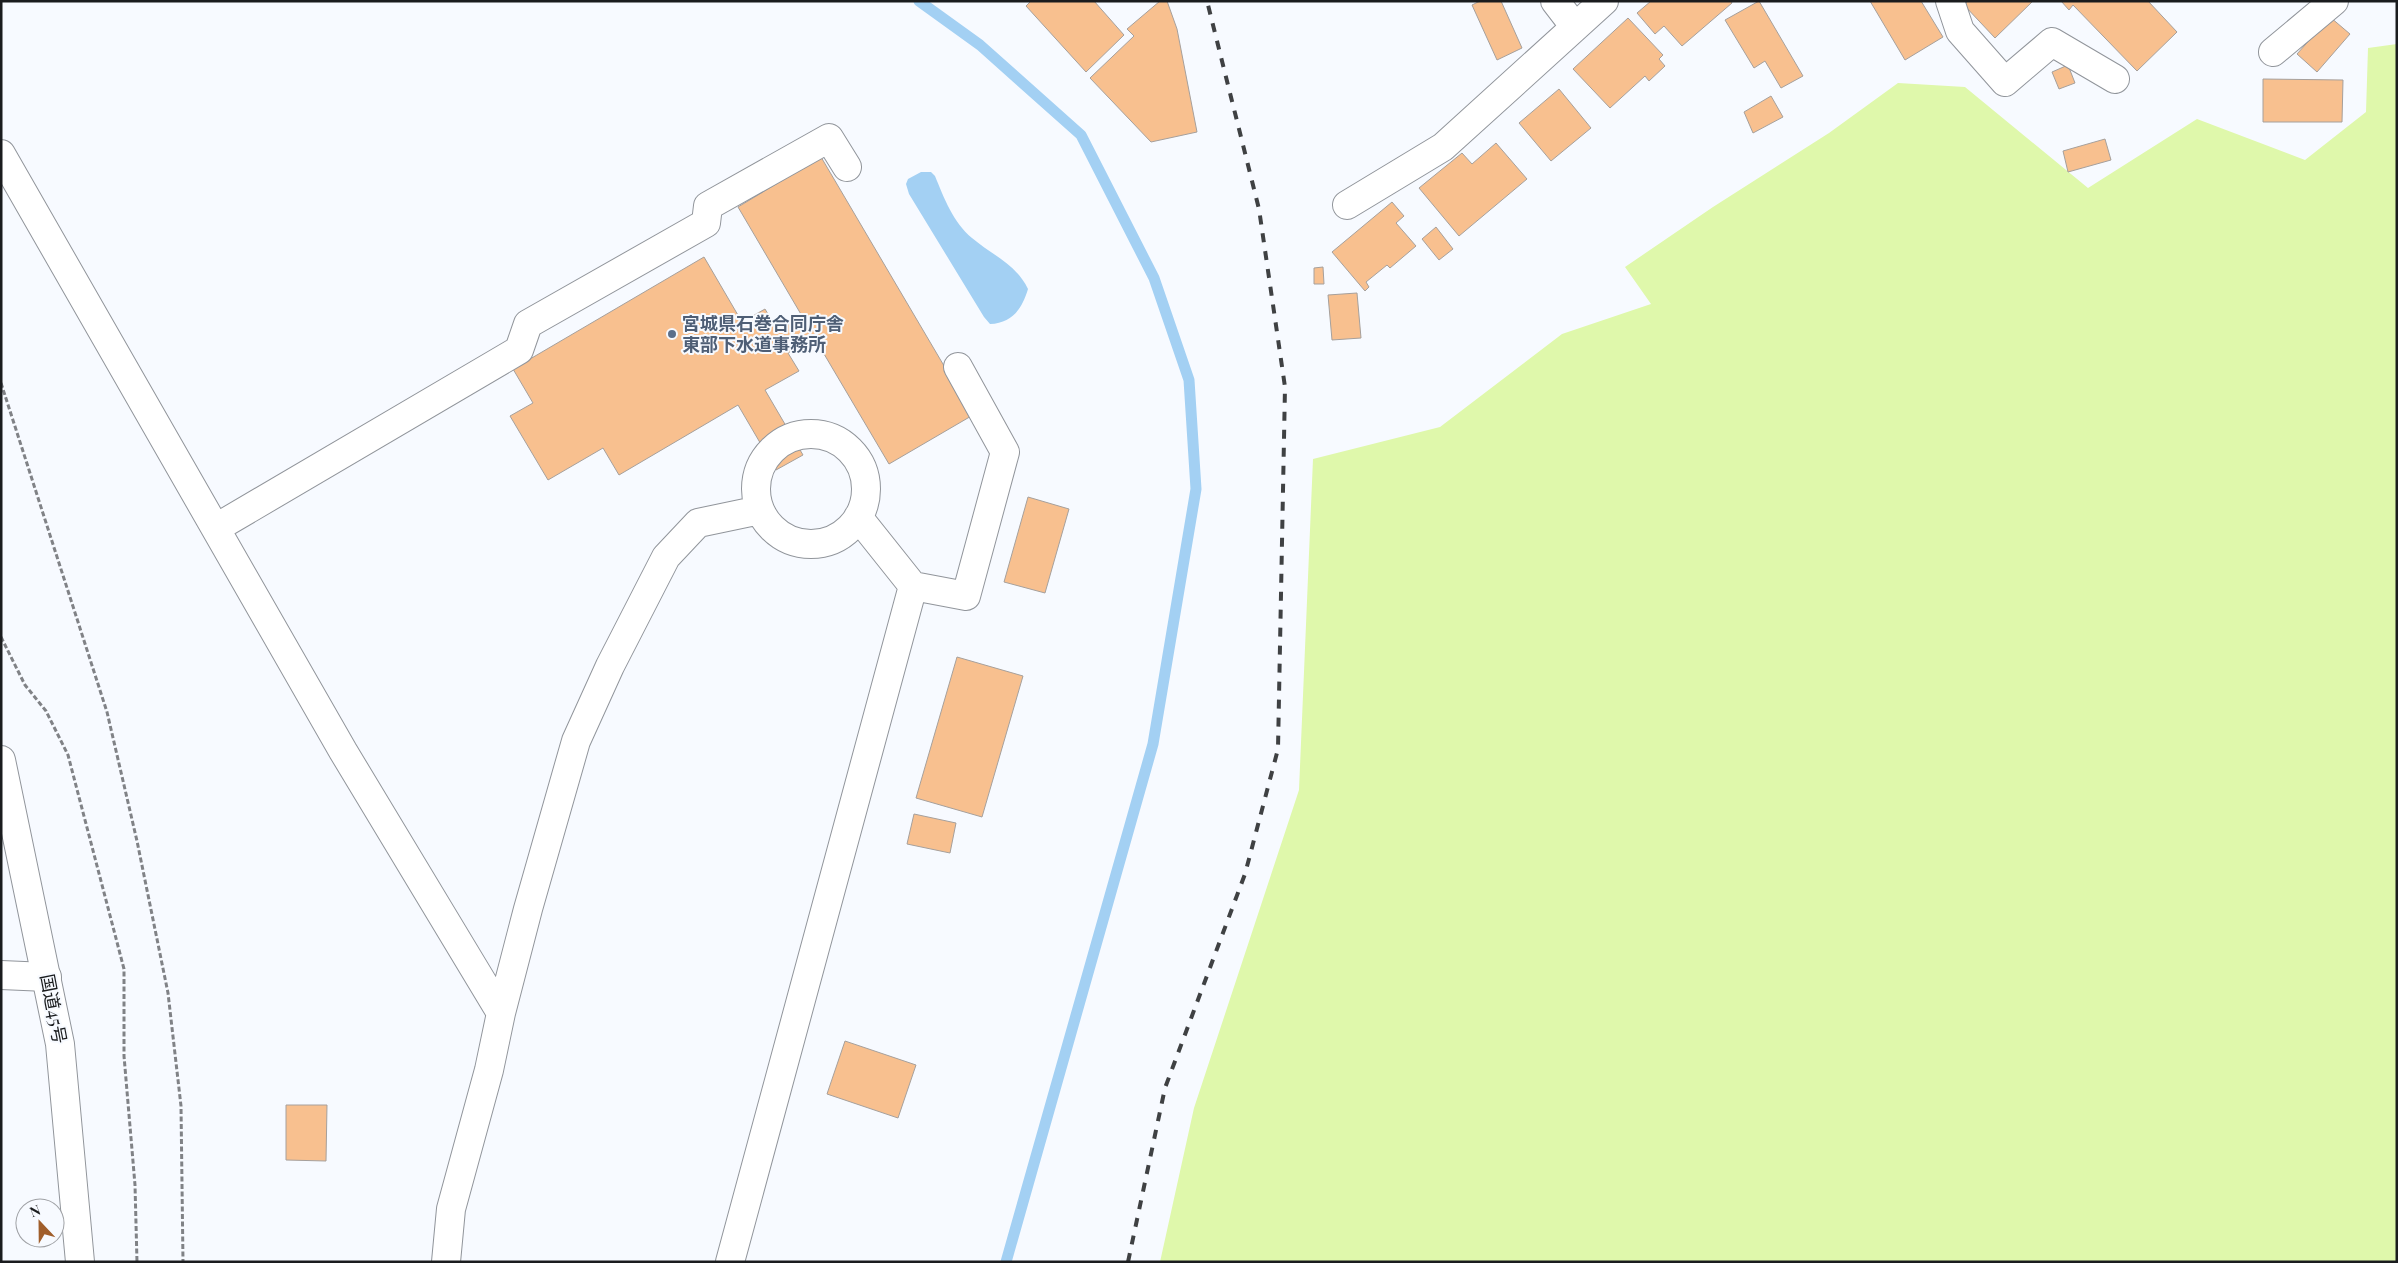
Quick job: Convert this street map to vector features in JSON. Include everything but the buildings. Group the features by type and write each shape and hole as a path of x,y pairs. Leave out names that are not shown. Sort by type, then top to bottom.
{"main road":[{"path":"1555,1 1575,27"},
{"path":"1346,205 1444,147 1604,1"},
{"path":"1950,1 1960,31 2005,82 2052,42 2115,79"},
{"path":"2273,52 2334,1"},
{"path":"216,528 519,350 528,324 706,223 708,206 828,138 847,167"},
{"path":"1,154 343,751 501,1014"},
{"path":"858,517 913,586 966,596 1005,452 958,366"},
{"path":"813,434 830,437 846,446 857,459 864,474 866,492 863,508 858,517 841,536 825,542 808,544 791,541 776,532 764,520 755,486 758,470 767,454 788,439 813,434"},
{"path":"446,1262 451,1209 489,1070 528,908 576,740 610,666 666,557 698,523 760,510"},
{"path":"730,1262 913,586"},
{"name":"国道45号","path":"1,760 60,1044 80,1262"},
{"path":"1,976 47,978"}],"path":[{"path":"1,383 107,712 139,850 168,993 181,1106 183,1262"},
{"path":"1,637 25,685 46,711 68,755 124,969 124,1056 135,1185 137,1262"}],"green space":[{"path":"2397,44 2397,1262 1160,1262 1194,1108 1299,790 1313,459 1440,427 1562,334 1651,304 1625,267 1713,207 1829,133 1898,83 1965,87 2088,188 2197,119 2305,160 2366,112 2368,48"}],"water":[{"path":"921,172 931,172 935,176 950,209 965,232 1003,260 1023,280 1028,289 1026,296 1019,309 1010,318 990,324 984,317 909,194 906,184 908,179"}],"waterway":[{"path":"919,1 980,45 1081,135 1154,278 1189,380 1196,489 1153,744 1006,1262"}],"railway":[{"path":"1128,1262 1165,1088 1245,874 1278,749 1285,387 1259,209 1207,1"}],"place":[{"name":"宮城県石巻合同庁舎 東部下水道事務所","path":"672,334"}]}
